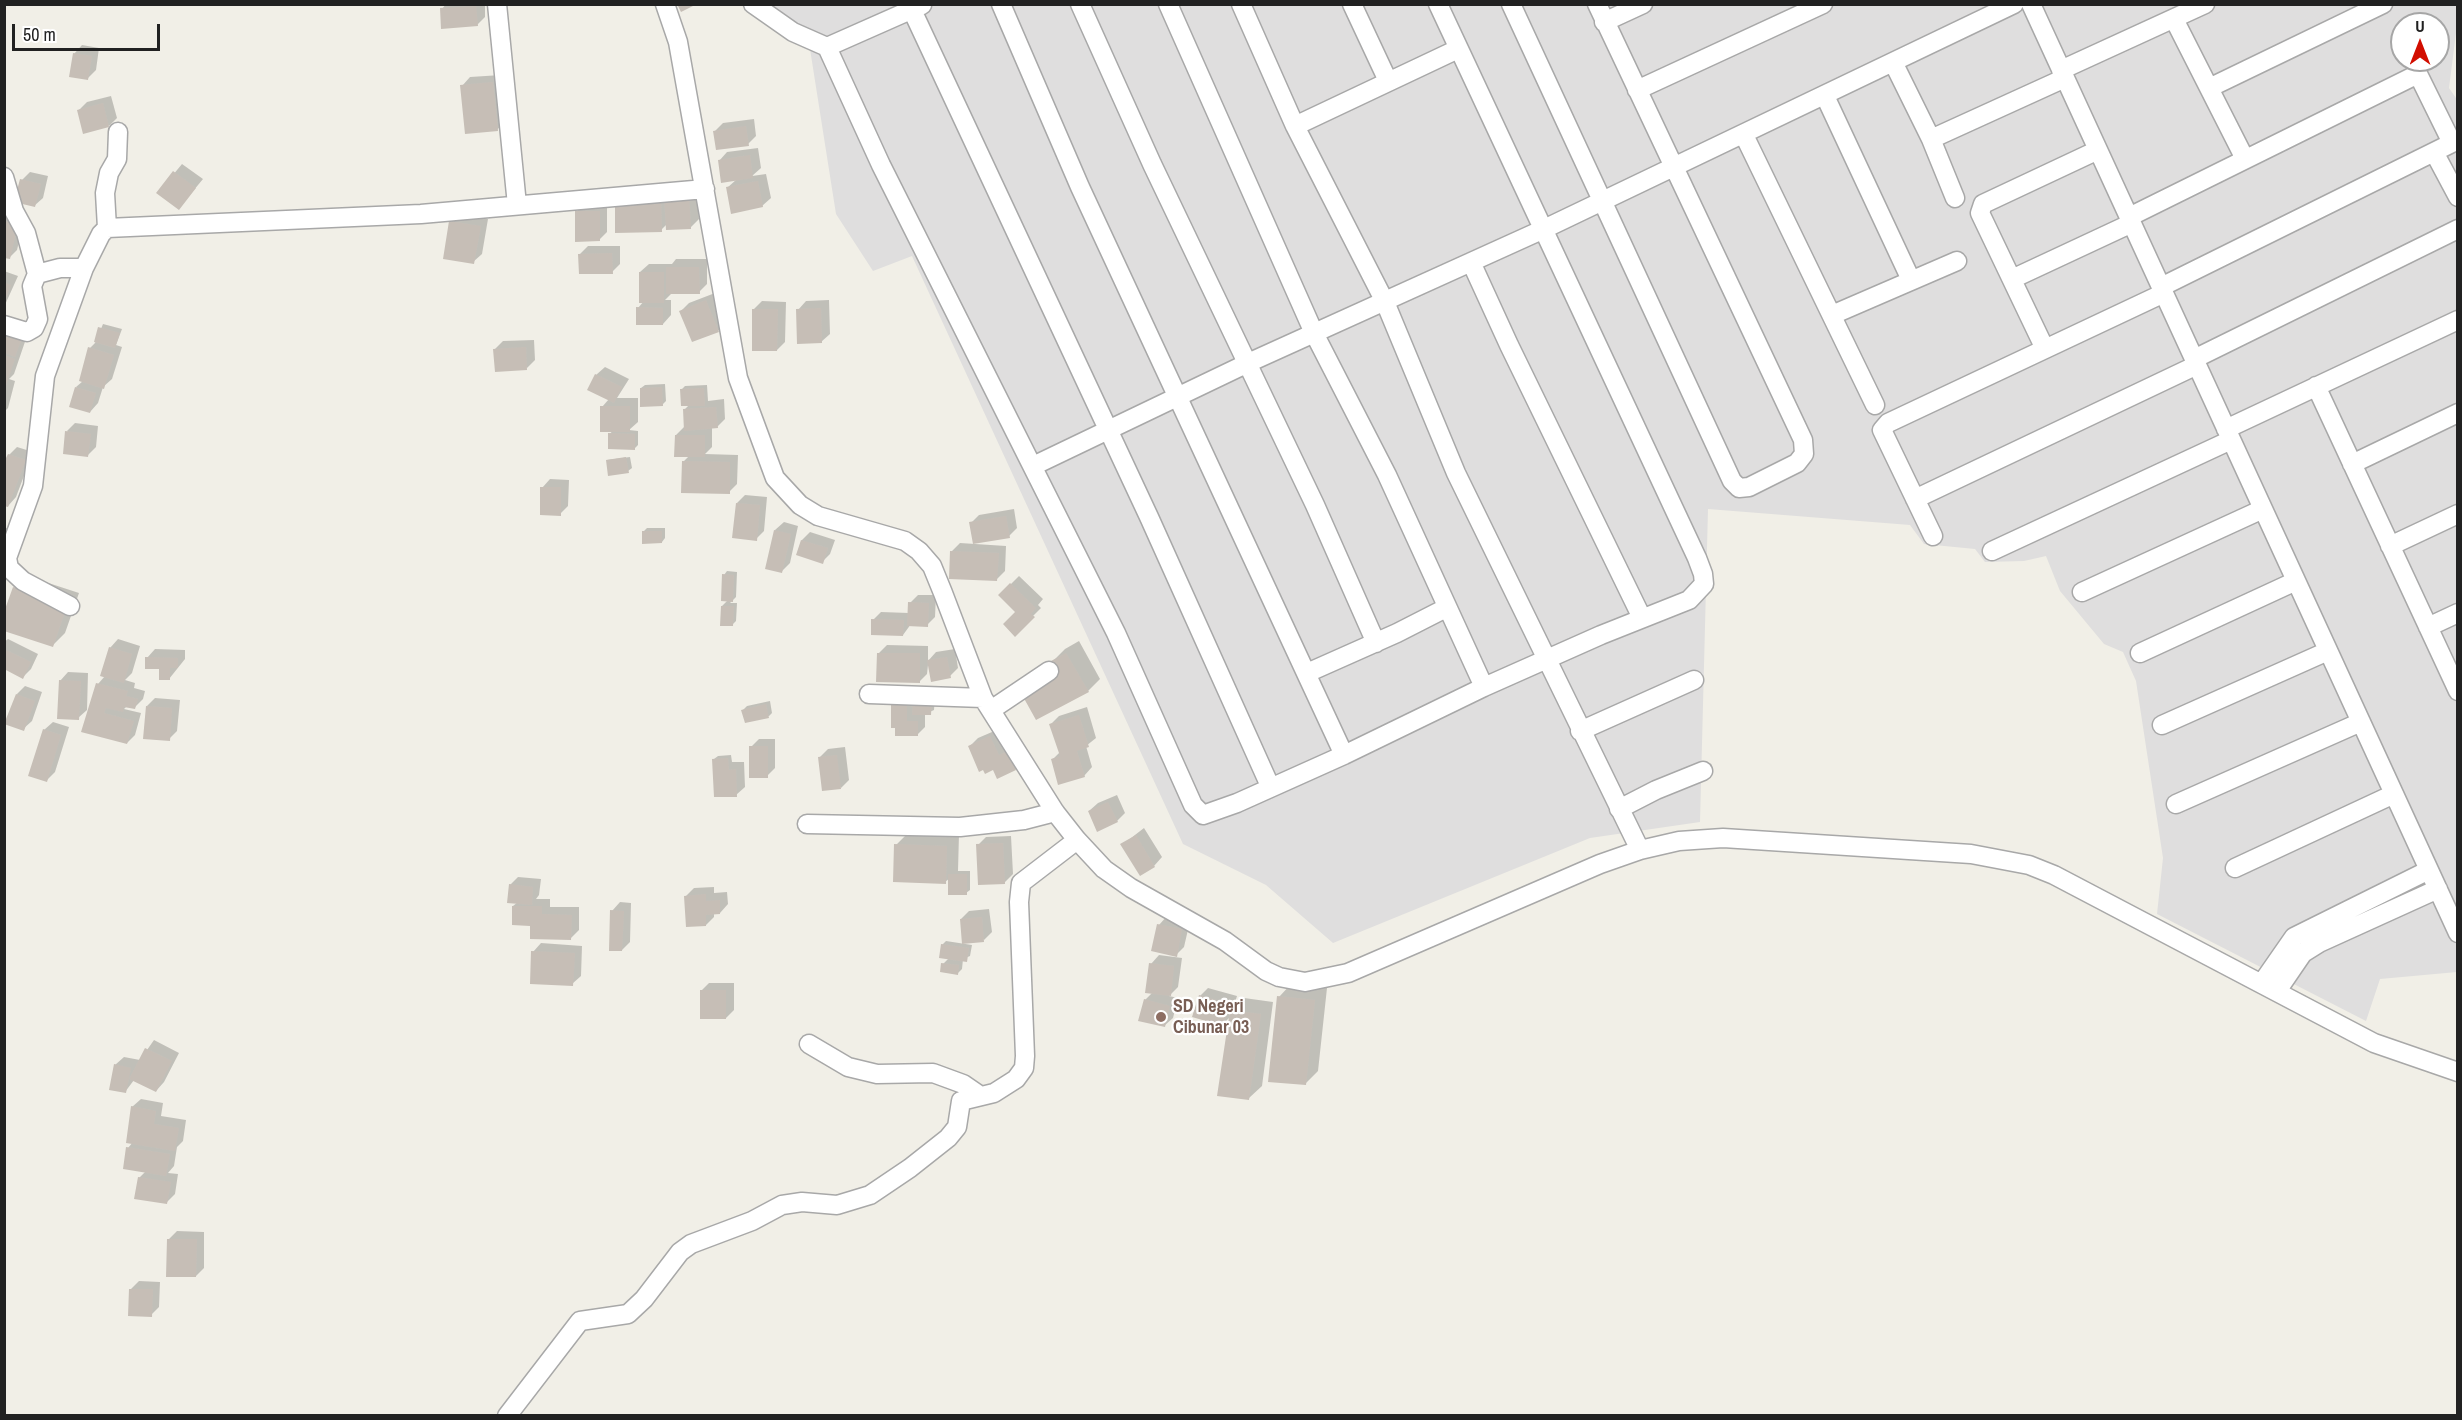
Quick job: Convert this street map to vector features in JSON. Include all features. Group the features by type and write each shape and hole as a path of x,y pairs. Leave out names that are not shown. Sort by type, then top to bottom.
{"street":[{"path":"497,4 517,205"},
{"path":"665,4 678,42 738,378 775,478 793,499 818,516 905,542 919,551 932,566 987,704 1055,812 1077,840 1104,869 1150,901 1206,930 1266,971 1279,977 1305,981 1348,973 1397,949 1640,850 1678,841 1724,838 1999,858 2029,865 2054,875 2374,1042 2457,1072"},
{"path":"753,4 793,32 827,47 881,165 1116,633 1196,811 1203,815 1216,812 1344,755 1484,687 1689,600 1704,584 1703,574 1438,4"},
{"path":"1001,4 1080,187 1308,673 1344,755"},
{"path":"1080,4 1152,164 1248,363 1376,643"},
{"path":"1168,4 1314,333 1387,475 1484,687"},
{"path":"1241,4 1295,126 1385,302 1456,473 1640,850"},
{"path":"1352,4 1388,81"},
{"path":"1511,4 1732,482 1739,488 1749,487 1797,463 1803,454 1803,440 1597,4"},
{"path":"1604,22 1643,4"},
{"path":"1637,90 1823,4"},
{"path":"1033,466 1178,399 1248,363 1544,229 1744,135 2014,4"},
{"path":"2031,4 2457,933"},
{"path":"1931,139 2205,4"},
{"path":"2209,88 2383,4"},
{"path":"827,47 917,7 1270,786"},
{"path":"2174,19 2245,159"},
{"path":"1295,126 1458,49"},
{"path":"1893,62 1931,139 1955,198"},
{"path":"1933,536 1882,430 1888,423 2045,349 2452,143 2418,74 2245,159 2131,220 2012,279"},
{"path":"1824,96 1911,280"},
{"path":"107,228 106,187 117,159 118,132"},
{"path":"1744,135 1875,405"},
{"path":"2045,349 1980,213 1983,204 2098,150"},
{"path":"2434,152 2457,197"},
{"path":"4,177 14,211 26,233 37,274 32,286 38,319 34,328 27,332 4,325"},
{"path":"70,606 23,581 9,568 7,558 33,486 45,376 84,268 101,234 107,228 421,214 705,189"},
{"path":"1915,499 2196,362 2457,229"},
{"path":"1832,315 1957,261"},
{"path":"1471,262 1642,618"},
{"path":"37,274 60,268 84,268"},
{"path":"1992,551 2228,434 2316,386 2457,320"},
{"path":"2316,386 2457,690"},
{"path":"2352,464 2457,413"},
{"path":"2082,592 2263,509"},
{"path":"2390,546 2457,514"},
{"path":"2140,653 2296,581"},
{"path":"1308,673 1376,643 1446,608"},
{"path":"2428,627 2457,613"},
{"path":"2162,725 2328,651"},
{"path":"869,694 987,704 1049,671"},
{"path":"1580,731 1694,680"},
{"path":"2176,804 2361,722"},
{"path":"1619,809 1656,790 1703,771"},
{"path":"2235,868 2394,794"},
{"path":"807,824 960,827 1024,820 1055,812"},
{"path":"507,1416 580,1321 628,1314 644,1299 680,1252 691,1244 752,1221 782,1205 802,1202 837,1205 870,1195 910,1168 948,1138 957,1127 960,1102 1004,1088 1024,1068 1019,902 1021,883 1077,840"},
{"path":"2270,987 2294,937 2429,870"},
{"path":"2270,987 2303,953 2311,948 2438,889"},
{"path":"810,1044 848,1067 877,1074 933,1073 963,1084 979,1095"}],"shaded area":[{"path":"748,5 2457,5 2457,25 2449,88 2458,101 2457,972 2380,979 2366,1021 2157,914 2163,858 2136,681 2123,652 2104,644 2060,591 2046,556 2024,561 1985,562 1975,549 1924,544 1910,525 1708,509 1700,822 1590,838 1333,943 1266,885 1183,844 912,256 873,271 836,214 810,49"}],"building":[{"path":"677,4 697,4 681,12"},
{"path":"476,6 478,26 441,29 440,8"},
{"path":"73,53 92,56 88,80 69,77"},
{"path":"493,82 498,131 465,134 460,85"},
{"path":"103,103 109,127 83,134 77,110"},
{"path":"746,126 749,146 716,150 713,131"},
{"path":"750,155 753,178 721,183 718,160"},
{"path":"173,171 196,188 179,210 156,193"},
{"path":"20,179 41,184 35,207 14,202"},
{"path":"758,181 763,207 731,214 726,187"},
{"path":"689,193 691,229 666,230 664,195"},
{"path":"661,198 662,232 615,233 615,199"},
{"path":"575,211 600,211 600,241 575,242"},
{"path":"4,221 18,224 10,259 4,258"},
{"path":"449,221 481,226 474,264 443,259"},
{"path":"612,253 613,274 579,274 578,254"},
{"path":"666,267 699,267 700,294 666,294"},
{"path":"639,272 664,272 664,303 639,303"},
{"path":"4,282 11,285 5,300 4,300"},
{"path":"706,300 719,332 692,342 679,311"},
{"path":"636,307 663,308 663,325 636,325"},
{"path":"821,308 822,343 797,344 796,309"},
{"path":"752,309 778,309 777,351 752,351"},
{"path":"98,327 120,333 115,348 94,342"},
{"path":"5,331 22,338 15,357 5,353"},
{"path":"88,347 114,355 104,389 79,381"},
{"path":"526,347 527,370 495,372 493,349"},
{"path":"4,355 15,359 5,388 4,387"},
{"path":"595,374 622,387 614,403 587,390"},
{"path":"75,387 96,393 90,413 69,407"},
{"path":"662,387 663,406 640,407 640,388"},
{"path":"704,388 705,406 681,406 680,389"},
{"path":"600,406 630,406 630,432 600,432"},
{"path":"716,407 718,428 684,431 683,409"},
{"path":"65,431 91,434 88,457 63,454"},
{"path":"608,433 635,434 635,450 608,449"},
{"path":"675,435 705,435 705,457 674,457"},
{"path":"8,454 26,460 8,507 4,506 4,462"},
{"path":"626,457 629,473 608,476 606,460"},
{"path":"682,461 730,462 730,494 681,493"},
{"path":"540,487 561,487 561,516 540,515"},
{"path":"736,503 760,505 757,541 732,538"},
{"path":"1006,516 1010,538 973,544 969,522"},
{"path":"774,530 791,534 782,573 765,569"},
{"path":"642,531 662,531 662,543 642,544"},
{"path":"801,540 828,548 823,564 796,555"},
{"path":"950,551 999,553 997,581 949,579"},
{"path":"722,574 734,575 733,602 721,601"},
{"path":"1010,583 1036,608 1031,614 1035,617 1015,637 1003,624 1015,612 998,595"},
{"path":"13,587 67,606 53,647 4,631 4,612"},
{"path":"908,602 929,603 928,627 907,626"},
{"path":"721,606 734,606 733,626 720,626"},
{"path":"871,619 904,620 903,636 871,635"},
{"path":"109,647 132,654 124,683 100,676"},
{"path":"4,649 31,662 23,679 4,669"},
{"path":"877,653 920,653 920,683 876,682"},
{"path":"1066,653 1089,692 1036,720 1021,693 1058,674 1051,661"},
{"path":"145,657 178,658 178,668 170,668 170,680 159,680 159,669 145,669"},
{"path":"947,657 951,678 931,682 927,660"},
{"path":"59,680 81,681 79,720 57,719"},
{"path":"96,683 128,691 126,696 138,699 135,709 124,707 123,712 106,708 104,713 134,721 127,744 81,732"},
{"path":"16,694 35,701 24,731 4,724"},
{"path":"913,697 932,698 931,715 912,715"},
{"path":"766,704 769,718 745,723 741,710"},
{"path":"891,704 907,704 907,721 918,721 918,736 895,736 895,728 891,728"},
{"path":"146,706 172,708 170,741 143,739"},
{"path":"1079,715 1089,747 1077,751 1085,777 1058,785 1051,759 1060,756 1049,724"},
{"path":"43,729 61,735 47,782 28,776"},
{"path":"990,736 999,755 1010,750 1016,764 1014,765 1016,770 997,779 993,770 985,774 983,770 979,772 968,746"},
{"path":"749,746 768,746 768,778 749,778"},
{"path":"837,755 841,789 822,791 818,757"},
{"path":"728,758 729,770 736,769 737,797 714,797 712,759"},
{"path":"1108,802 1118,822 1097,832 1088,811"},
{"path":"1136,835 1155,867 1140,876 1120,844"},
{"path":"1003,843 1005,884 978,885 976,844"},
{"path":"894,844 947,846 946,884 893,882"},
{"path":"948,874 967,874 967,895 948,895"},
{"path":"509,884 533,887 532,905 507,903"},
{"path":"706,894 706,901 720,900 720,914 706,915 706,926 686,927 684,896"},
{"path":"512,906 542,906 542,914 572,915 571,940 530,939 530,926 512,925"},
{"path":"610,910 624,911 622,951 609,951"},
{"path":"982,917 984,942 962,944 960,919"},
{"path":"1157,924 1182,929 1177,957 1151,951"},
{"path":"941,944 969,948 967,962 939,958"},
{"path":"531,951 575,953 573,986 530,984"},
{"path":"941,963 959,965 958,975 940,972"},
{"path":"1149,963 1174,966 1171,996 1145,993"},
{"path":"700,990 726,990 726,1019 700,1019"},
{"path":"1199,995 1230,1004 1223,1026 1192,1017"},
{"path":"1277,996 1315,1000 1306,1085 1268,1082"},
{"path":"1144,999 1170,1006 1165,1027 1138,1021"},
{"path":"1230,1010 1261,1014 1249,1100 1217,1096"},
{"path":"145,1048 172,1061 156,1092 129,1079"},
{"path":"114,1064 131,1068 126,1093 109,1090"},
{"path":"131,1106 156,1111 154,1124 179,1128 175,1151 126,1143"},
{"path":"126,1147 170,1154 166,1176 123,1169"},
{"path":"138,1177 171,1182 167,1204 134,1199"},
{"path":"167,1239 197,1239 196,1277 166,1277"},
{"path":"129,1289 153,1289 152,1317 128,1316"}],"place":[{"name":"SD Negeri Cibunar 03","path":"1161,1017"}]}
